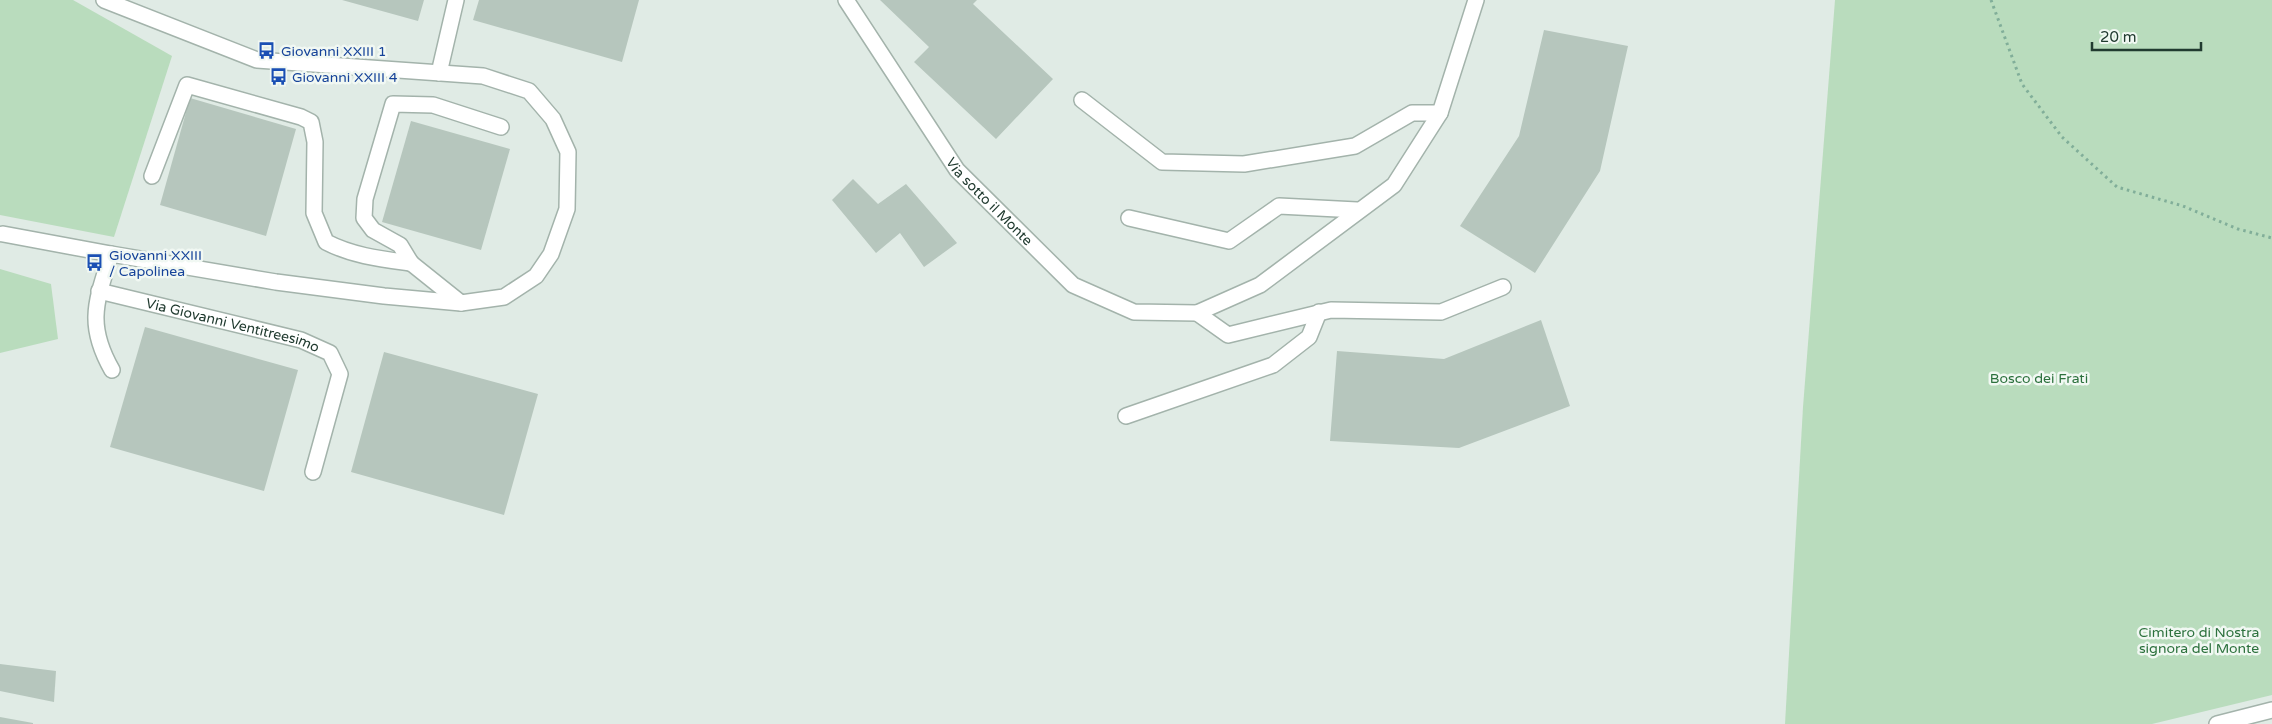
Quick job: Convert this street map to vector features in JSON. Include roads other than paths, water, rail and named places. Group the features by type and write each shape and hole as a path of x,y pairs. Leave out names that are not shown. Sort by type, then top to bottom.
{"street":[{"path":"3,234 276,282 384,296 461,303 504,297 536,276 551,254 567,209 568,152 553,119 529,91 483,76 257,60 104,0"},
{"path":"439,72 456,0"},
{"name":"Via sotto il Monte","path":"846,0 957,170 1073,285 1134,312 1197,313 1260,285 1357,210 1394,185 1440,113 1476,0"},
{"path":"152,176 187,86 300,117 311,122 316,142 314,213 326,242 343,251 375,259 411,263"},
{"path":"1082,100 1162,162 1244,164 1355,146 1412,113 1440,113"},
{"path":"461,303 411,263 400,245 374,230 364,218 365,199 393,104 433,105 501,127"},
{"path":"1129,218 1229,241 1280,206 1357,210"},
{"path":"111,254 99,291 95,328 100,348 112,370"},
{"path":"1197,313 1228,335 1331,310 1441,312 1502,287"},
{"name":"Via Giovanni Ventitreesimo","path":"99,291 301,340 330,353 340,374 313,472"},
{"path":"1126,416 1273,364 1309,337 1319,312"},
{"path":"2217,724 2272,710"}],"place":[{"name":"Giovanni XXIII 1","path":"267,51"},
{"name":"Giovanni XXIII 4","path":"278,77"},
{"name":"Giovanni XXIII / Capolinea","path":"95,263"}],"park label":[{"name":"Bosco dei Frati","path":"2039,378"},
{"name":"Cimitero di Nostra signora del Monte","path":"2199,640"}]}
